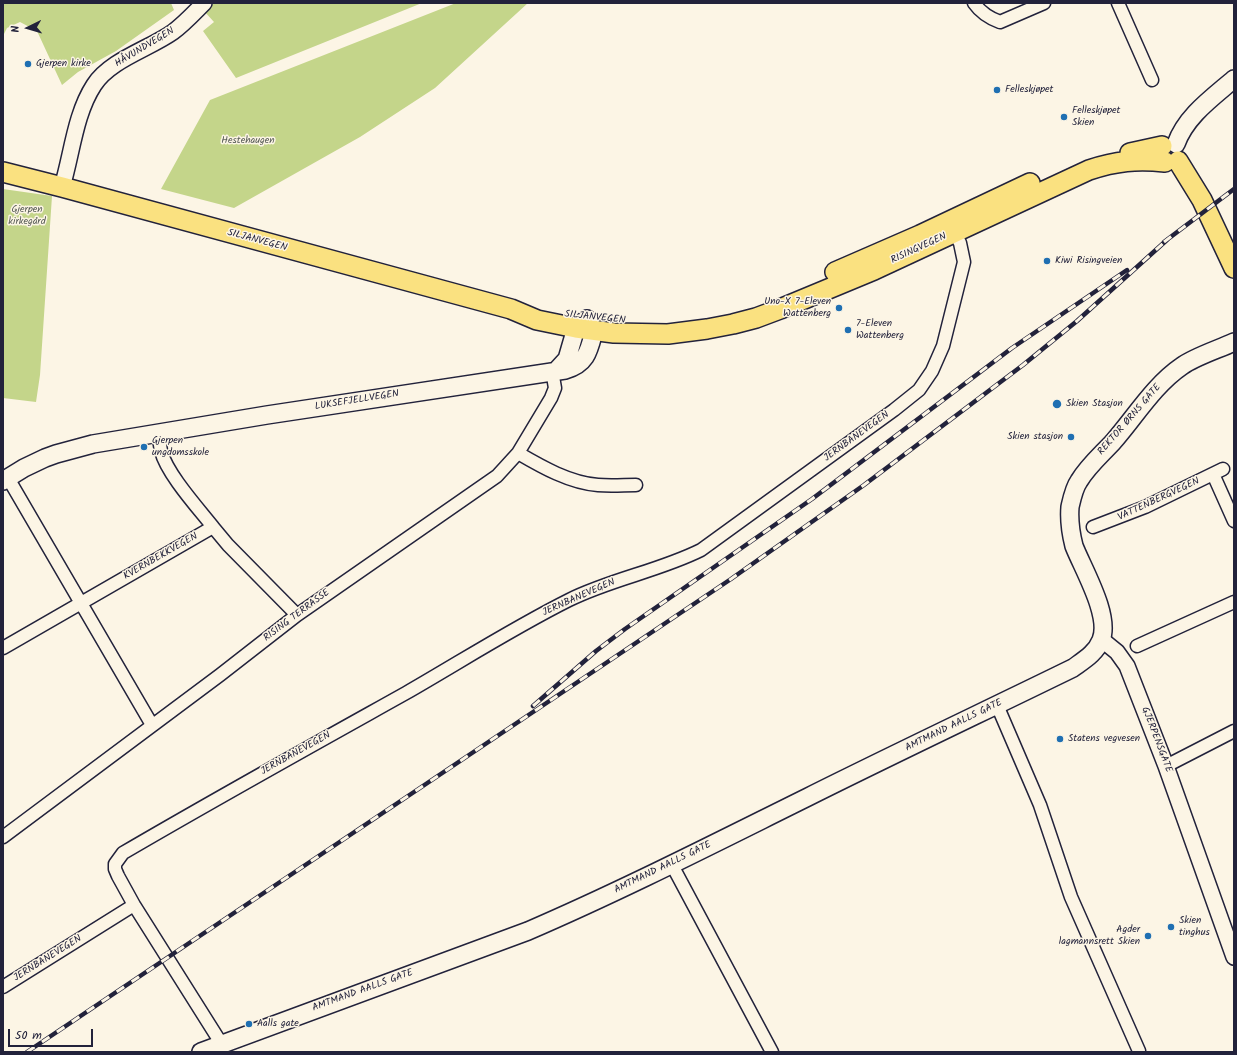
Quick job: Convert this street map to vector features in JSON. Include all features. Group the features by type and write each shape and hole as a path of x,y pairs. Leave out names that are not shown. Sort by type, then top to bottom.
{"main road":[{"path":"1234,79 1192,117 1180,134 1171,153 1202,200 1234,268"},
{"name":"RISINGVEGEN","path":"674,328 753,307 841,270 1104,165 1171,153"},
{"name":"SILJANVEGEN","path":"3,172 457,296 511,309 537,311 586,326 630,322 674,328"},
{"path":"554,371 567,360 570,352 586,326"},
{"name":"REKTOR ØRNS GATE","path":"1101,640 1102,622 1100,608 1078,556 1071,532 1070,508 1078,483 1084,474 1172,373 1184,364 1234,342"},
{"name":"LUKSEFJELLVEGEN","path":"5,480 24,468 56,454 93,444 554,371"},
{"name":"AMTMAND AALLS GATE","path":"201,1052 221,1043 528,931 576,910 672,865 809,796 1074,668 1088,658 1096,649 1101,640"}],"street":[{"name":"HÅVUNDVEGEN","path":"62,187 86,98 95,84 107,71 130,56 172,33 192,16 204,3"},
{"path":"974,3 980,11 991,19 1000,22 1044,3"},
{"path":"1118,3 1152,80"},
{"name":"JERNBANEVEGEN","path":"221,1043 134,905 115,870 115,864 123,853 449,668 532,619 598,587 684,558 700,550 894,410 919,390 932,371 943,346 964,262 960,243 952,226"},
{"name":"RISING TERRASSE","path":"3,837 297,615 497,476 518,453 551,398 555,388 554,371"},
{"path":"158,433 161,451 179,484 233,550 297,615"},
{"path":"518,453 545,469 577,481 598,485 636,485"},
{"name":"VATTENBERGVEGEN","path":"1093,527 1145,507 1218,472 1234,521"},
{"path":"5,480 152,725"},
{"name":"KVERNBEKKVEGEN","path":"3,648 213,527"},
{"path":"1137,646 1234,602"},
{"name":"GJERPENSGATE","path":"1101,640 1117,652 1127,666 1166,766 1234,957"},
{"path":"997,706 1040,805 1071,898 1139,1051"},
{"path":"1166,766 1234,731"},
{"path":"672,865 772,1052"},
{"name":"JERNBANEVEGEN","path":"3,987 134,905"}],"green space":[{"path":"3,3 171,3 174,10 116,51 78,72 62,85 37,31 20,22 7,28 3,36"},
{"path":"214,3 422,3 236,78 203,31 214,22 204,11"},
{"name":"Hestehaugen","path":"456,3 528,3 435,88 360,137 234,208 161,189 210,100"},
{"name":"Gjerpen kirkegård","path":"3,189 52,196 40,375 36,402 3,398"}],"railway":[{"path":"1164,242 1234,189"},
{"path":"27,1052 731,579 864,485 1023,365 1077,321 1168,239"},
{"path":"533,706 596,651 625,629 812,499 1012,348 1127,270"}],"place":[{"name":"Gjerpen kirke","path":"28,64"},
{"name":"Felleskjøpet","path":"997,90"},
{"name":"Felleskjøpet Skien","path":"1064,117"},
{"name":"Kiwi Risingveien","path":"1047,261"},
{"name":"Uno-X 7-Eleven Wattenberg","path":"839,308"},
{"name":"7-Eleven Wattenberg","path":"848,330"},
{"name":"Skien Stasjon","path":"1057,404"},
{"name":"Skien stasjon","path":"1071,437"},
{"name":"Gjerpen ungdomsskole","path":"144,447"},
{"name":"Statens vegvesen","path":"1060,739"},
{"name":"Skien tinghus","path":"1171,927"},
{"name":"Agder lagmannsrett Skien","path":"1148,936"},
{"name":"Aalls gate","path":"249,1024"}]}
